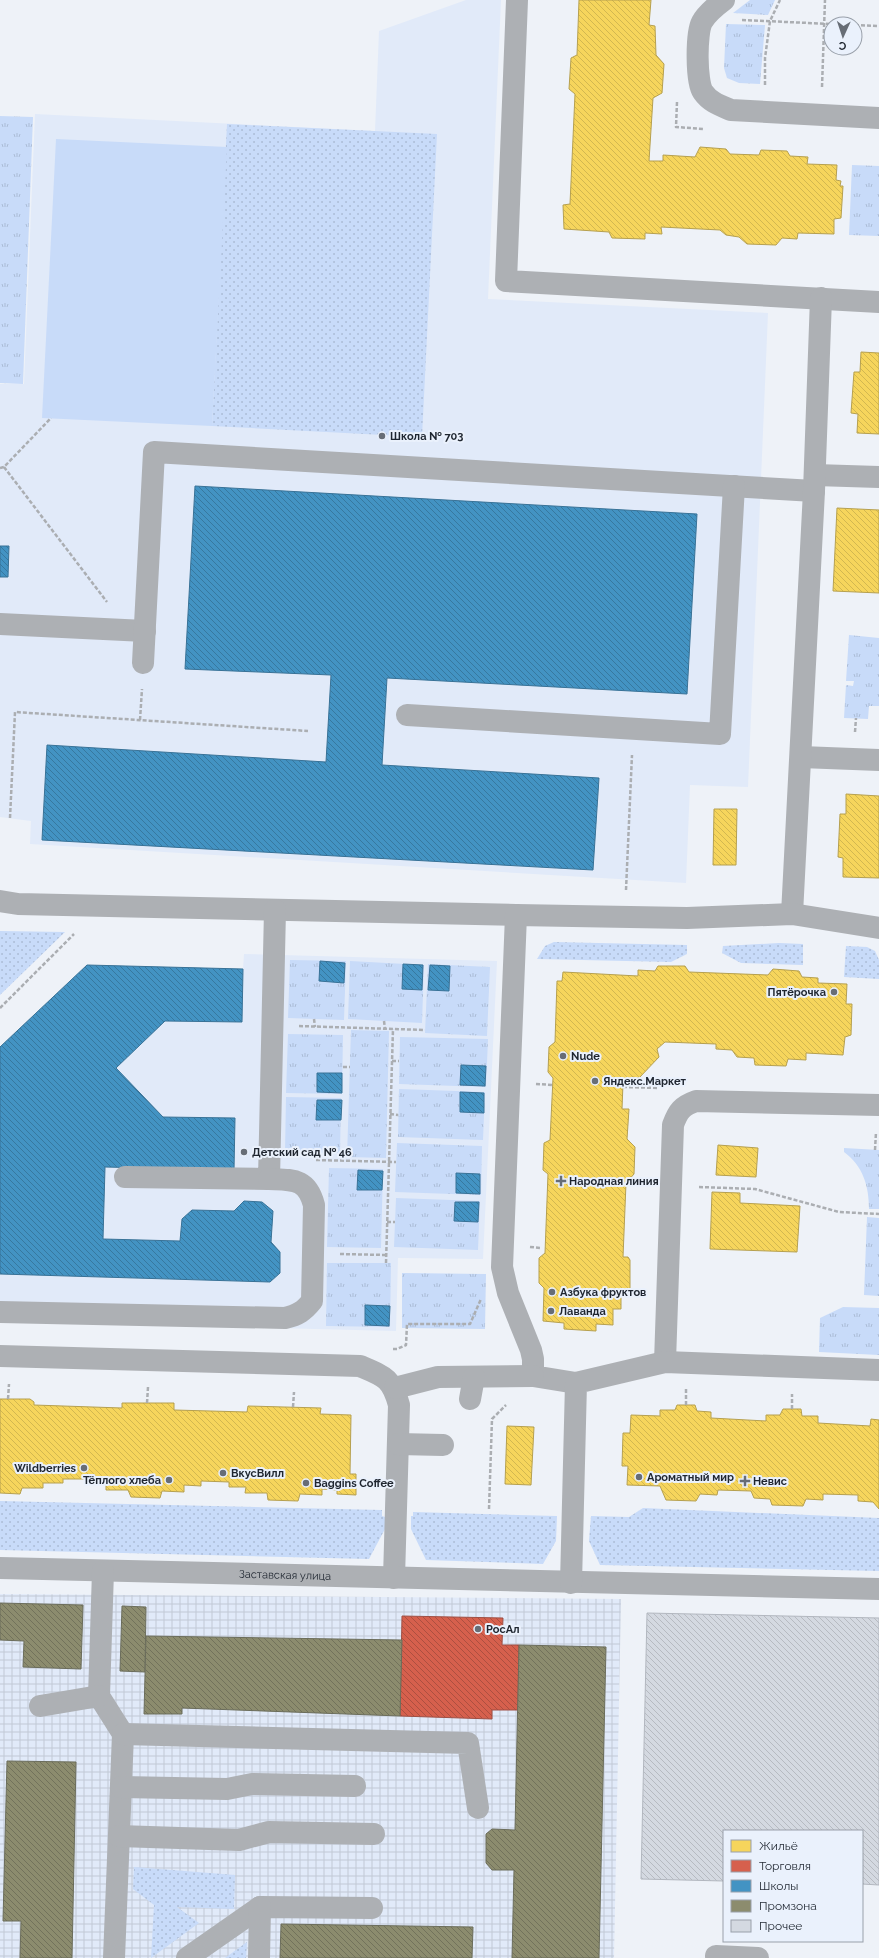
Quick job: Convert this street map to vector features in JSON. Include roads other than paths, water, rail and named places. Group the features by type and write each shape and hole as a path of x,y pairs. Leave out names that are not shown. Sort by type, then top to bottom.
{"street":[{"path":"517,0 506,281 879,302"},
{"path":"724,0 701,22 699,35 698,73 702,91 713,103 730,110 879,118"},
{"path":"792,914 815,483 821,298"},
{"path":"143,663 137,631 154,452 734,486 815,483 879,477"},
{"path":"407,715 720,734 734,486"},
{"path":"0,624 137,631"},
{"path":"801,757 879,760"},
{"path":"0,901 18,904 625,917 687,918 792,914 879,928"},
{"path":"269,1169 275,910"},
{"path":"516,915 501,1258 503,1275 508,1293 531,1350 533,1359 533,1376"},
{"path":"665,1362 673,1125 677,1113 684,1105 696,1101 879,1105"},
{"path":"0,1312 285,1318 296,1316 305,1310 312,1301 314,1208 312,1195 306,1186 269,1169 125,1177"},
{"path":"0,1356 360,1366 380,1374 395,1388 399,1405 394,1578"},
{"path":"395,1388 438,1377 533,1376 576,1382 665,1362 879,1370"},
{"path":"470,1399 474,1377"},
{"path":"571,1583 576,1382"},
{"path":"398,1444 443,1445"},
{"name":"Заставская улица","path":"0,1568 571,1583 879,1589"},
{"path":"103,1571 99,1696 123,1734 114,1958"},
{"path":"40,1706 99,1696"},
{"path":"123,1734 468,1743 478,1808"},
{"path":"121,1787 227,1789 252,1784 355,1786"},
{"path":"119,1836 239,1840 269,1832 374,1834"},
{"path":"259,1958 260,1907"},
{"path":"187,1958 260,1907 372,1908"},
{"path":"716,1956 758,1958"}],"place":[{"name":"Школа № 703","path":"382,436"},
{"name":"Пятёрочка","path":"834,992"},
{"name":"Nude","path":"563,1056"},
{"name":"Яндекс.Маркет","path":"595,1081"},
{"name":"Детский сад № 46","path":"244,1152"},
{"name":"Народная линия","path":"561,1181"},
{"name":"Азбука фруктов","path":"552,1292"},
{"name":"Лаванда","path":"551,1311"},
{"name":"Wildberries","path":"84,1468"},
{"name":"ВкусВилл","path":"223,1473"},
{"name":"Ароматный мир","path":"639,1477"},
{"name":"Тёплого хлеба","path":"169,1480"},
{"name":"Невис","path":"745,1481"},
{"name":"Baggins Coffee","path":"306,1483"},
{"name":"РосАл","path":"478,1629"}]}
